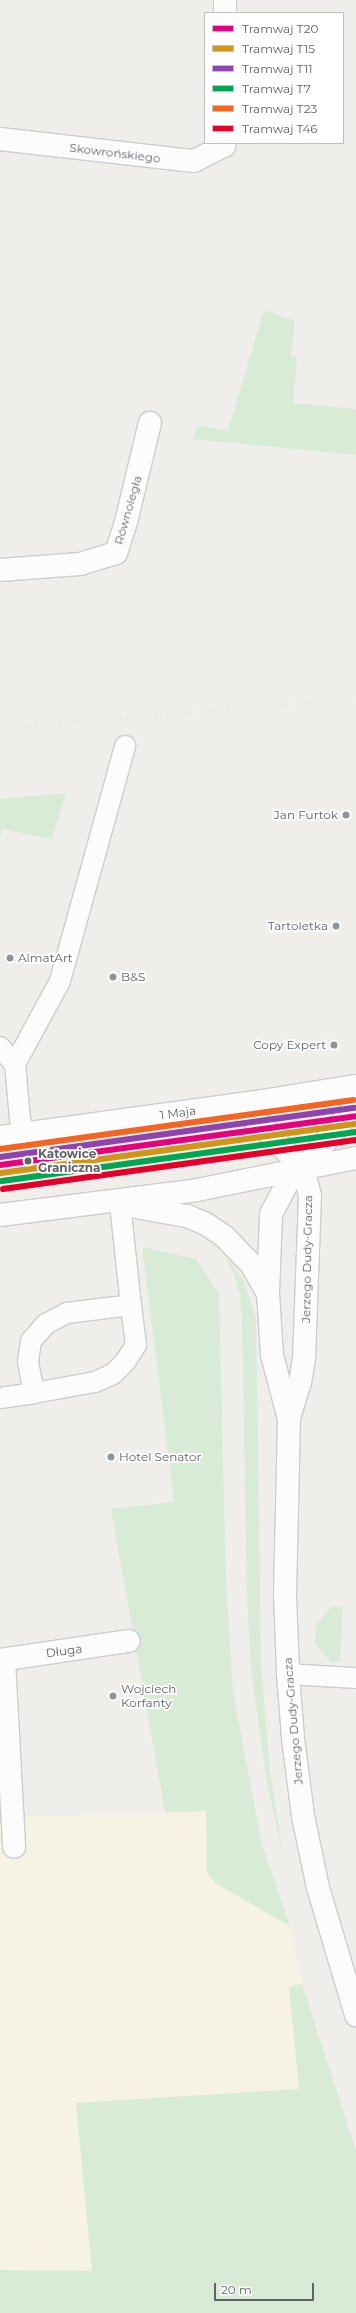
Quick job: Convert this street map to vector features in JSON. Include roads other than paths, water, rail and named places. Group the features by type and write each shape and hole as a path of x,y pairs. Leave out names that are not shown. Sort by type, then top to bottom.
{"street":[{"path":"225,0 225,12"},
{"name":"Skowrońskiego","path":"0,139 187,161 194,161 224,146 225,144"},
{"name":"Równoległa","path":"0,570 80,564 116,553 126,522 150,424"},
{"name":"1 Maja","path":"0,1137 237,1105 356,1086"},
{"path":"237,1105 265,1129 303,1169"},
{"path":"303,1169 356,1105"},
{"path":"0,1215 110,1203 197,1190 356,1158"},
{"name":"Jerzego Dudy-Gracza","path":"289,1419 272,1355 268,1293 271,1214 288,1182 303,1169 310,1196 305,1340 300,1382 289,1419 285,1595 288,1674 293,1738 303,1816 318,1888 356,2015"},
{"path":"110,1203 187,1216 206,1224 224,1236 251,1264 268,1293"},
{"name":"Długa","path":"2,1660 129,1641"},
{"path":"2,1660 14,1847"}],"lane":[{"path":"24,1134 20,1119 15,1064 60,981 125,746"},
{"path":"0,1047 15,1064"},
{"path":"0,1398 95,1382 113,1374 125,1362 136,1345 131,1305 110,1203"},
{"path":"34,1393 28,1362 31,1341 46,1324 67,1313 131,1305"},
{"path":"288,1674 356,1678"}],"railway":[{"path":"0,728 356,698"}],"tram line":[{"name":"T23","path":"0,1149 354,1100"},
{"name":"T11","path":"0,1157 355,1108"},
{"name":"T20","path":"0,1165 356,1116"},
{"name":"T15","path":"1,1173 356,1124"},
{"name":"T7","path":"2,1181 356,1132"},
{"name":"T46","path":"3,1189 356,1140"}],"place":[{"name":"Jan Furtok","path":"346,815"},
{"name":"Tartoletka","path":"336,926"},
{"name":"AlmatArt","path":"10,958"},
{"name":"B&S","path":"113,977"},
{"name":"Copy Expert","path":"334,1045"},
{"name":"Katowice Graniczna","path":"28,1161"},
{"name":"Hotel Senator","path":"111,1457"},
{"name":"Wojciech Korfanty","path":"113,1696"}]}
